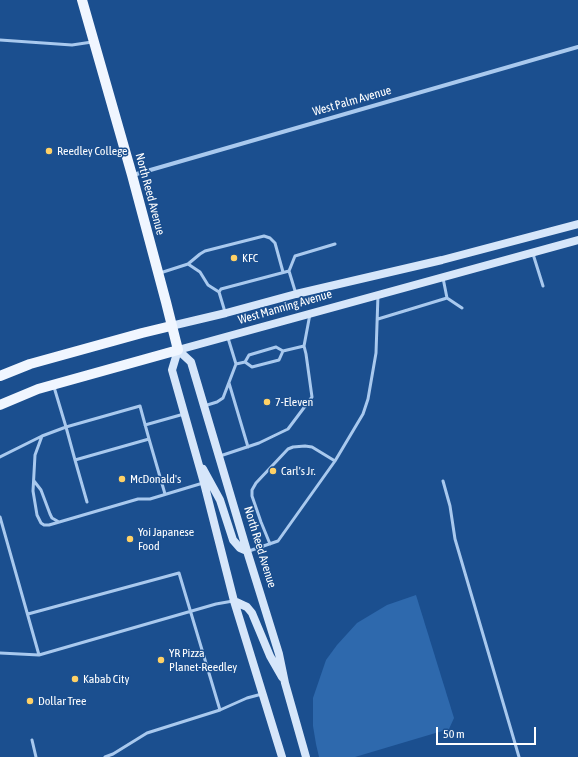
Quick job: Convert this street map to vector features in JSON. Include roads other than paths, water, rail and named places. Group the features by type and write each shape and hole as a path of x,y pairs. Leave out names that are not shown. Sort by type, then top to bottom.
{"main road":[{"name":"North Reed Avenue","path":"82,0 132,175 178,350"},
{"name":"West Manning Avenue","path":"0,376 30,364 172,326"},
{"name":"West Manning Avenue","path":"0,405 38,389 178,350"}],"street":[{"name":"West Palm Avenue","path":"132,175 578,47"},
{"name":"West Manning Avenue","path":"172,326 226,314 296,294 442,260 578,224"},
{"name":"West Manning Avenue","path":"178,350 578,240"},
{"name":"North Reed Avenue","path":"178,350 191,362 279,654 285,683 306,757"},
{"path":"178,350 172,370 204,482 234,601 282,757"},
{"path":"197,458 220,500 233,540 240,548 247,551"},
{"path":"234,601 246,607 252,614 270,656 285,683"}],"lane":[{"path":"0,40 72,46 94,41"},
{"path":"158,273 188,264 205,251 264,236 270,238 275,243 283,272"},
{"path":"296,294 289,271 295,256 335,244"},
{"path":"533,253 543,286"},
{"path":"188,264 200,272 208,285 219,292 226,314"},
{"path":"219,292 222,289 289,271"},
{"path":"443,278 447,298 462,308"},
{"path":"247,551 278,541 335,461 363,414 368,399 376,353 378,295"},
{"path":"378,319 447,298"},
{"path":"220,456 248,447 288,429 312,397 304,346 310,314"},
{"path":"204,406 217,402 223,398 236,364 228,337"},
{"path":"245,362 252,367 279,360 283,352 304,346"},
{"path":"236,364 245,362 249,355 276,347 283,352"},
{"path":"229,383 248,447"},
{"path":"54,385 87,502"},
{"path":"0,457 66,426 140,406 165,494"},
{"path":"146,425 184,414"},
{"path":"42,436 35,455 33,491 37,515 41,523 44,525 49,525 138,499 150,499 204,482"},
{"path":"75,460 149,439"},
{"path":"270,544 252,496 252,490 256,483 288,449 293,447 312,447 335,461"},
{"path":"34,481 41,490 52,518 59,522"},
{"path":"443,481 450,506 455,539 519,757"},
{"path":"0,518 39,655"},
{"path":"28,614 179,573 220,710"},
{"path":"0,653 39,655 216,604 234,601"},
{"path":"105,757 113,754 147,733 220,710 247,698 262,694"},
{"path":"32,740 36,757"}],"place":[{"name":"Reedley College","path":"49,151"},
{"name":"KFC","path":"234,258"},
{"name":"7-Eleven","path":"267,402"},
{"name":"Carl's Jr.","path":"273,471"},
{"name":"McDonald's","path":"122,479"},
{"name":"Yoi Japanese Food","path":"130,539"},
{"name":"YR Pizza Planet-Reedley","path":"161,660"},
{"name":"Kabab City","path":"75,679"},
{"name":"Dollar Tree","path":"30,701"}]}
